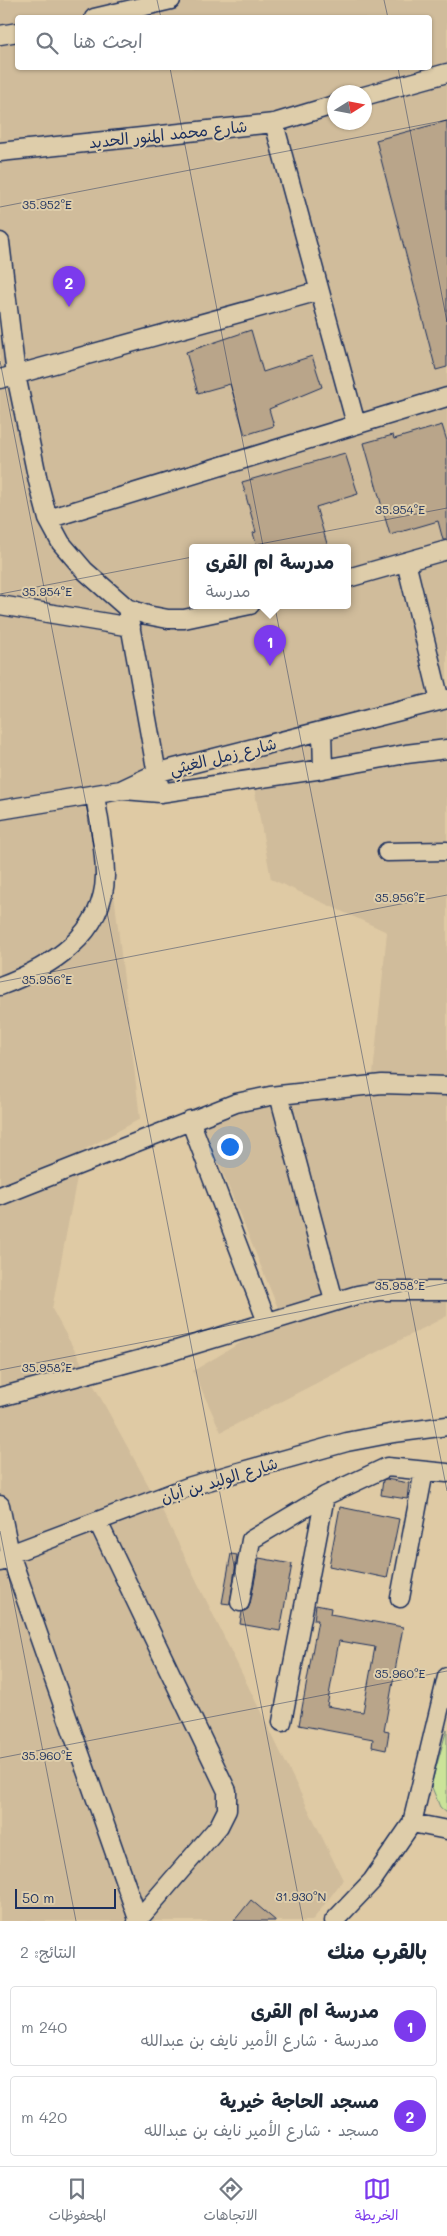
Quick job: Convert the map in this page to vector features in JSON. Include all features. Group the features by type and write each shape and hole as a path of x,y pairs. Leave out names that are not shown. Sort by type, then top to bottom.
{"street":[{"path":"105,15 144,4 170,0"},
{"path":"0,35 15,32"},
{"path":"372,94 447,73"},
{"name":"شارع محمد المنور الحديد","path":"0,152 274,124 327,107"},
{"path":"274,124 318,291 356,424"},
{"path":"0,242 8,377 48,519 61,542 85,571 127,608 154,616 184,619 231,609"},
{"path":"8,377 318,291"},
{"path":"48,519 447,397"},
{"path":"351,577 447,550"},
{"path":"406,562 444,700"},
{"path":"0,605 131,627"},
{"path":"127,608 159,772 160,793"},
{"name":"شارع زمل الغيثي","path":"0,810 121,790 159,772 444,700"},
{"path":"322,731 323,769"},
{"path":"121,790 160,793 323,769 406,754 447,750"},
{"path":"0,986 32,974 72,947 87,928 100,904 104,891 105,875 95,795"},
{"path":"387,852 447,851"},
{"path":"0,1196 236,1103 279,1095 382,1084 447,1086"},
{"path":"279,1095 334,1300"},
{"path":"190,1120 267,1322"},
{"path":"0,1397 176,1350 334,1300 379,1291 447,1291"},
{"name":"شارع الوليد بن أبان","path":"5,1558 188,1487 347,1442 447,1426"},
{"path":"240,1602 251,1540 325,1496 387,1467 447,1473"},
{"path":"400,1598 424,1471"},
{"path":"282,1722 325,1496"},
{"path":"0,1505 5,1558 138,1920 219,1826 227,1810 227,1791 98,1522"},
{"path":"334,1921 372,1880 412,1823 447,1676"},
{"path":"412,1823 447,1830"}],"shaded area":[{"path":"0,0 447,0 447,1316 221,1432 193,1371 282,1318 198,1112 371,1095 387,932 271,879 247,749 104,806 140,1119 82,1151 52,1309 162,1510 343,1880 312,1921 0,1921"}],"green space":[{"path":"447,1729 447,1813 440,1807 431,1785"}],"building":[{"path":"447,121 447,367 436,370 376,140"},
{"path":"251,330 263,372 312,356 322,387 269,409 274,426 245,435 230,384 198,393 186,352"},
{"path":"442,425 447,441 447,540 443,540 438,521 390,535 364,443 393,435 394,439"},
{"path":"345,453 358,494 316,507 327,544 256,544 253,533 256,532 242,482"},
{"path":"383,1480 409,1483 407,1499 381,1495"},
{"path":"340,1507 399,1519 387,1578 329,1566"},
{"path":"231,1554 237,1555 230,1604 222,1603"},
{"path":"259,1558 292,1564 280,1631 240,1624 242,1612 248,1609 250,1604"},
{"path":"316,1605 331,1608 330,1614 403,1627 384,1731 389,1732 386,1750 372,1747 373,1739 299,1725 318,1620 314,1620","holes":["339,1641 375,1647 363,1712 327,1706"]},
{"path":"251,1900 276,1921 234,1921"}],"place":[{"name":"مسجد الحاجة خيرية","path":"69,307"},
{"name":"مدرسة ام القرى","path":"270,666"}]}
